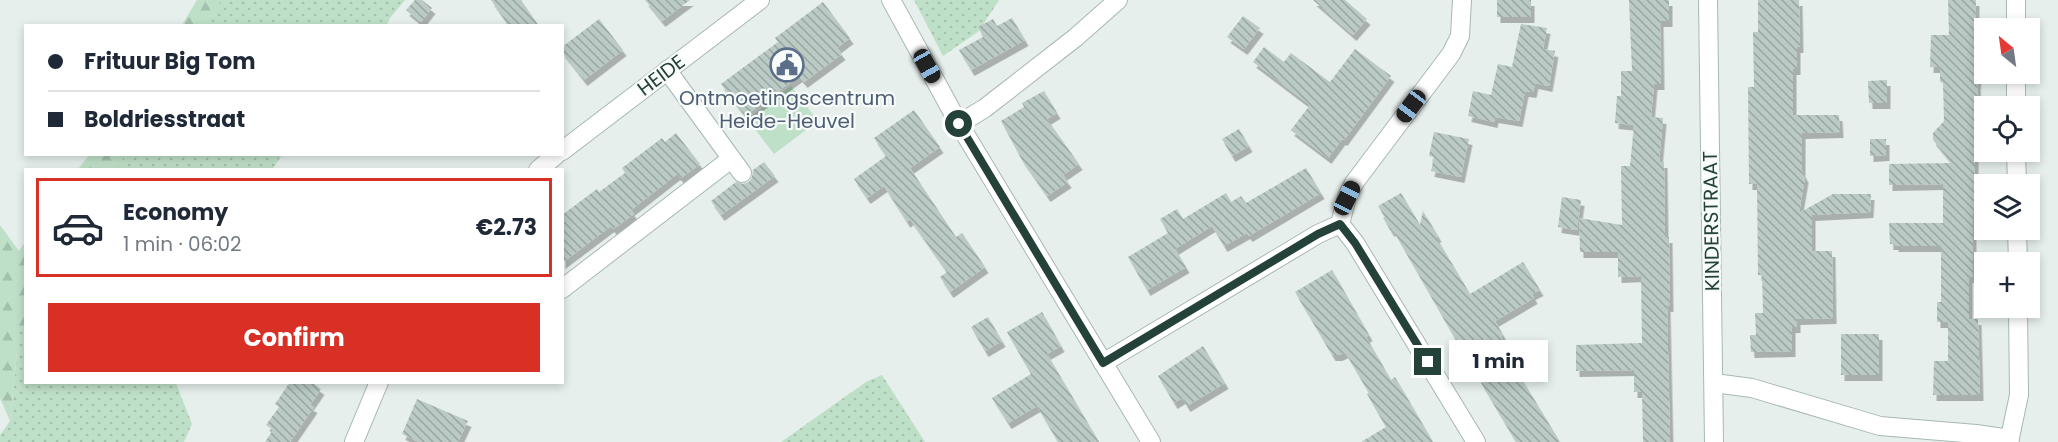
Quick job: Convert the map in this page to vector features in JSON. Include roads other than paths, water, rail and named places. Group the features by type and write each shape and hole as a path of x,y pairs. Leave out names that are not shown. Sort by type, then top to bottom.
{"street":[{"name":"HEIDE","path":"564,149 759,0"},
{"path":"891,0 959,124 1151,442"},
{"path":"959,124 985,108 1057,52 1118,0"},
{"path":"1340,224 1354,183 1451,54 1461,36 1462,0"},
{"name":"KINDERSTRAAT","path":"1708,0 1714,442"},
{"path":"2016,0 2016,18"},
{"path":"564,288 736,166 667,70"},
{"path":"540,168 555,156"},
{"path":"1103,363 1318,234 1340,224"},
{"path":"1340,224 1355,243 1476,442"},
{"path":"1714,383 1752,388 1880,426 1976,434 2009,440 2019,395 2018,318"},
{"path":"354,442 378,384"}],"place":[{"name":"Ontmoetingscentrum Heide-Heuvel","path":"787,65"}]}
